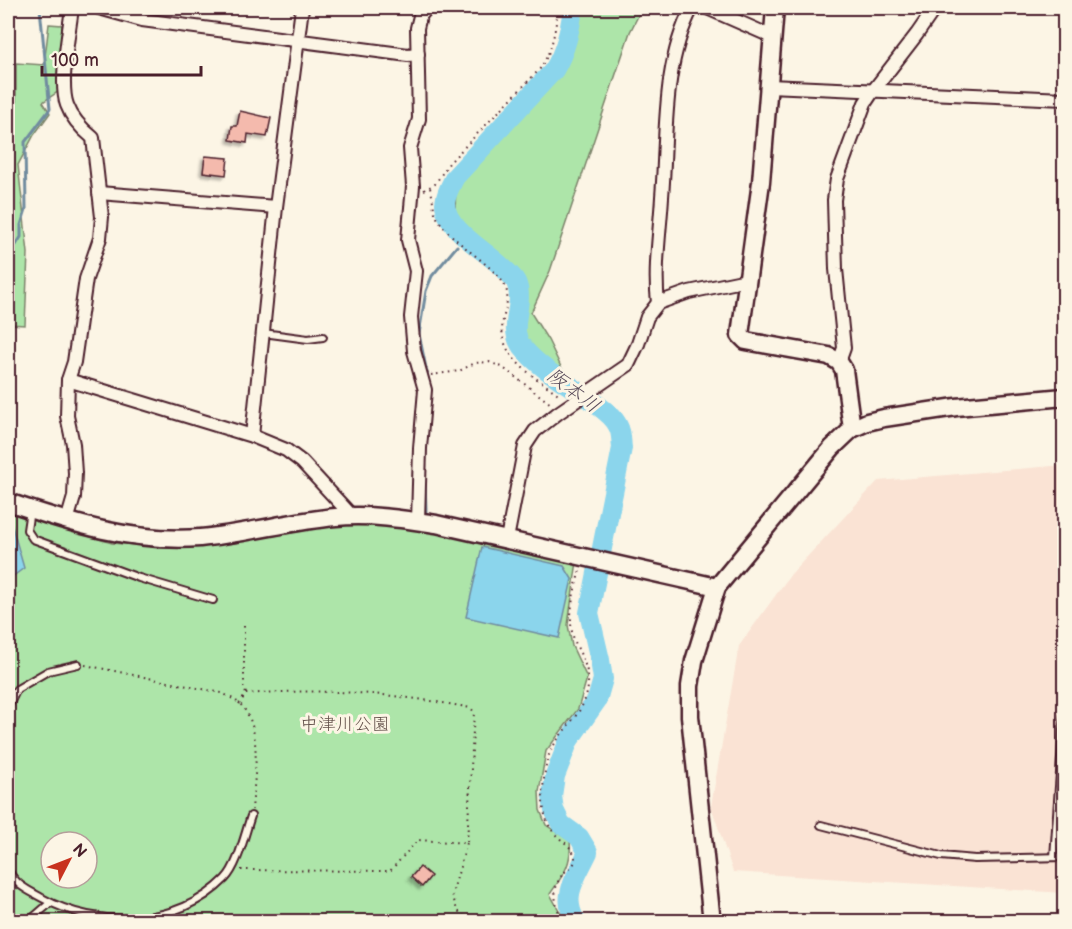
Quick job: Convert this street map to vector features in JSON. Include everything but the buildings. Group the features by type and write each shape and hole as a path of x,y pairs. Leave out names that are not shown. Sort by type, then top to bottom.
{"street":[{"path":"67,521 74,497 75,473 73,444 67,416 68,380 74,362 86,279 100,238 102,217 93,138 82,129 71,114 64,88 72,8"},
{"path":"99,8 142,20 408,55 418,54"},
{"path":"252,436 276,207 302,8"},
{"path":"418,521 420,448 425,390 414,351 412,304 416,271 408,240 412,189 410,148 419,119 418,22 427,8"},
{"path":"658,303 658,263 671,67 685,21 692,8"},
{"path":"707,8 773,38"},
{"path":"775,8 761,182 740,334 746,341 829,356 839,362 844,370 852,429"},
{"path":"839,362 844,348 836,268 834,200 837,179 865,103 935,8"},
{"path":"769,86 1065,99"},
{"path":"99,193 276,207"},
{"path":"507,539 525,446 534,432 628,365 647,316 658,303 689,292 747,280"},
{"path":"68,380 252,436 293,454 352,516"},
{"path":"712,921 696,782 690,716 690,686 694,661 717,587 832,448 852,429 884,418 956,407 1065,398"},
{"path":"8,502 67,521 111,532 150,538 199,538 352,516 392,517 507,539 717,587"}],"lane":[{"path":"263,333 308,339 322,337"},
{"path":"30,510 27,530 33,539 139,578 213,600"},
{"path":"8,707 17,689 48,671 78,664"},
{"path":"1054,857 1065,716"},
{"path":"8,870 14,882 50,903 84,917 105,920 144,919 184,906 222,882 232,870 251,816"},
{"path":"820,825 941,856 975,859 1065,857"},
{"path":"28,921 50,903"}],"path":[{"path":"412,189 430,188 435,184 453,158 543,65 554,38 558,8"},
{"path":"430,188 435,212 444,227 503,283 508,299 502,323 509,353 520,367 572,404"},
{"path":"431,375 459,370 475,363 496,363 554,406 558,413"},
{"path":"564,921 555,897 555,889 562,874 574,863 575,857 573,851 554,833 545,814 542,798 549,755 584,702 588,687 586,663 575,641 571,623 576,587 586,557"},
{"path":"244,626 246,694"},
{"path":"78,664 222,693 239,704 250,720 256,751 251,816"},
{"path":"246,694 295,690 342,691 406,696 471,708 474,712 468,843 452,894 457,910 470,921"},
{"path":"239,704 246,694"},
{"path":"232,870 390,871 418,840 468,843"}],"shaded area":[{"path":"1064,465 1064,893 733,872 711,806 739,646 791,574 878,481"}],"green space":[{"path":"577,8 642,8 630,32 550,271 531,313 548,340 563,371 542,357 519,330 522,283 479,242 455,214 456,182 557,72 569,48"},
{"path":"49,24 62,25 59,91 43,102 50,113 34,135 18,165 28,253 25,325 8,324 8,149 16,133 16,63 44,65"},
{"name":"中津川公園","path":"8,512 112,543 171,548 232,543 341,524 405,527 577,561 568,625 572,646 587,678 578,709 546,751 539,792 540,810 546,825 570,841 568,863 550,894 565,921 8,921"}],"water":[{"path":"8,515 24,568 8,580"},
{"path":"482,547 564,566 572,579 559,638 466,617"}],"waterway":[{"path":"8,245 16,245 21,237 21,225 26,209 25,142 50,109 40,8"},
{"name":"阪本川","path":"573,8 567,40 554,70 455,177 445,203 451,221 458,230 501,266 516,282 519,299 516,332 523,348 547,370 613,418 621,434 622,448 589,613 603,679 597,700 569,740 555,776 552,796 554,810 561,824 579,837 588,852 575,878 570,895 571,913 576,922"},
{"name":"阪本川","path":"462,238 463,234"},
{"path":"428,378 419,334 426,291 432,276 457,246"},
{"path":"425,480 426,511"}]}
